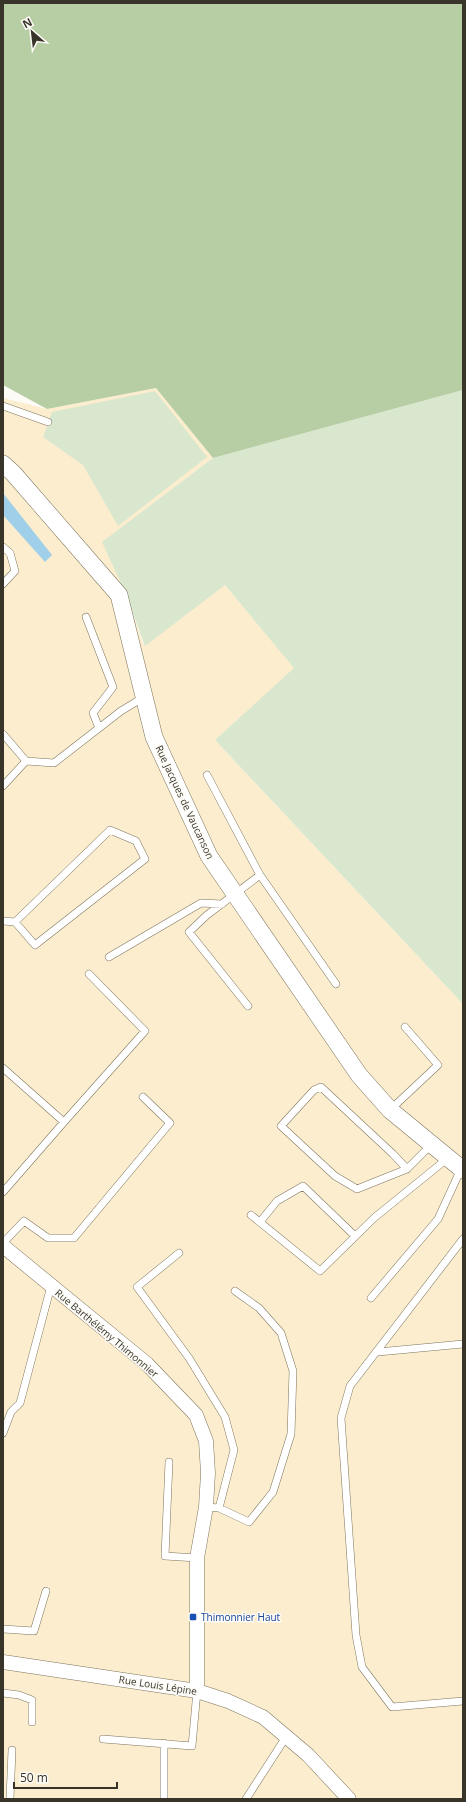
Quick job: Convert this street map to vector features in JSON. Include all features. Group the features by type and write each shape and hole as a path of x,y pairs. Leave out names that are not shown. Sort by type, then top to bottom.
{"street":[{"name":"Rue Jacques de Vaucanson","path":"3,464 13,473 119,595 157,744 229,899 359,1075 390,1110 462,1170"},
{"name":"Rue Barthélémy Thimonnier","path":"3,1246 147,1364 196,1415 206,1441 208,1473 213,1507 197,1558 197,1691"},
{"name":"Rue Louis Lépine","path":"3,1662 197,1691 228,1701 263,1717 308,1755 349,1799"}],"lane":[{"path":"3,406 48,422"},
{"path":"3,547 10,553 15,571 3,584"},
{"path":"86,617 113,687 93,713 99,728"},
{"path":"3,734 26,761 54,763 121,711 144,697"},
{"path":"3,786 26,761"},
{"path":"207,775 260,875 336,984"},
{"path":"3,921 15,922 35,945 145,859 136,841 110,830 15,922"},
{"path":"248,1006 189,932 260,875"},
{"path":"109,957 202,903 229,899"},
{"path":"3,1192 145,1031 89,974"},
{"path":"390,1110 438,1066 405,1027"},
{"path":"3,1068 64,1122"},
{"path":"407,1169 321,1087 314,1090 281,1126 335,1176 357,1189 407,1169 431,1145"},
{"path":"3,1242 24,1221 48,1238 74,1238 170,1122 143,1097"},
{"path":"251,1215 320,1270 374,1218 448,1158"},
{"path":"371,1298 438,1219 462,1170"},
{"path":"260,1222 277,1201 303,1186 356,1236"},
{"path":"463,1239 378,1352 350,1386 341,1418 356,1635 362,1667 392,1707 463,1701"},
{"path":"179,1253 137,1287 189,1358 224,1417 234,1450 213,1507 249,1522 273,1492 291,1434 293,1371 281,1333 259,1308 235,1291"},
{"path":"3,1433 11,1412 20,1403 51,1286"},
{"path":"378,1352 463,1344"},
{"path":"169,1462 164,1556 197,1558"},
{"path":"3,1629 34,1631 46,1591"},
{"path":"103,1739 192,1746 197,1691"},
{"path":"3,1693 18,1695 32,1700 32,1722"},
{"path":"246,1799 286,1737"},
{"path":"164,1744 164,1799"},
{"path":"10,1799 7,1785 12,1750"}],"shaded area":[{"path":"156,388 213,458 103,542 125,592 144,645 225,585 295,668 215,740 463,1004 463,1799 3,1799 3,398 47,409"}],"green space":[{"path":"3,3 463,3 463,390 213,458 156,388 47,409 3,385"},
{"path":"463,390 463,1004 215,740 294,668 225,585 145,646 125,592 102,542 213,458"},
{"path":"155,391 207,457 118,526 83,465 43,437 52,412"}],"water":[{"path":"3,493 52,555 45,562 3,515"}],"place":[{"name":"Thimonnier Haut","path":"193,1617"}]}
